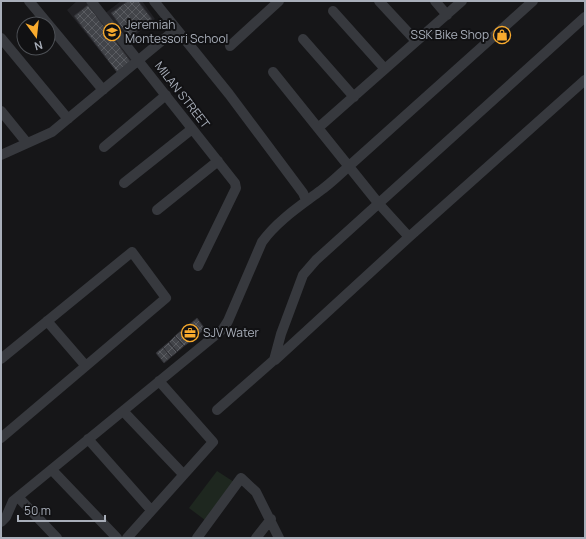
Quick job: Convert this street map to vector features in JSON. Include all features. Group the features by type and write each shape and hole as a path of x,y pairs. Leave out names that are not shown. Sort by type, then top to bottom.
{"street":[{"path":"29,1 103,90"},
{"name":"MILAN STREET","path":"91,1 235,183 236,188 198,266"},
{"path":"154,1 229,94 303,193 306,200"},
{"path":"230,46 279,1"},
{"path":"379,1 416,41"},
{"path":"434,1 447,15"},
{"path":"318,128 462,1"},
{"path":"1,522 6,517 15,499 52,470 225,325 262,242 268,234 306,200 320,192 534,1"},
{"path":"333,11 385,69"},
{"path":"274,360 281,334 303,275 316,260 585,17"},
{"path":"1,155 52,132 176,29"},
{"path":"1,38 68,120"},
{"path":"303,39 354,97"},
{"path":"273,72 348,167 409,237"},
{"path":"217,410 585,80"},
{"path":"104,147 166,96"},
{"path":"1,111 27,143"},
{"path":"124,183 192,129"},
{"path":"157,210 218,161"},
{"path":"1,359 132,252 166,298 1,438"},
{"path":"47,321 86,365"},
{"path":"127,538 213,442 159,381"},
{"path":"123,411 183,474"},
{"path":"88,440 151,510"},
{"path":"52,470 117,538"},
{"path":"197,538 241,478 256,492 279,538"},
{"path":"1,502 15,499"},
{"path":"15,499 57,538"},
{"path":"256,538 271,520"}],"shaded area":[{"name":"Jeremiah Montessori School","path":"77,1 85,1 99,18 121,1 142,1 155,19 122,46 132,60 117,72 67,10"},
{"path":"217,471 234,482 205,520 189,508"}],"building":[{"path":"128,1 138,1 152,19 129,37 111,13"},
{"path":"88,5 131,62 117,72 74,16"},
{"path":"197,318 205,329 197,335 189,325"},
{"name":"SJV Water","path":"189,325 197,335 191,341 182,330"},
{"path":"182,330 191,341 184,346 175,336"},
{"path":"175,336 184,346 177,352 169,342"},
{"path":"169,342 177,352 171,357 163,347"},
{"path":"163,347 171,357 164,363 156,353"}],"place":[{"name":"Jeremiah Montessori School","path":"112,32"},
{"name":"SSK Bike Shop","path":"502,35"},
{"name":"SJV Water","path":"190,333"}]}
